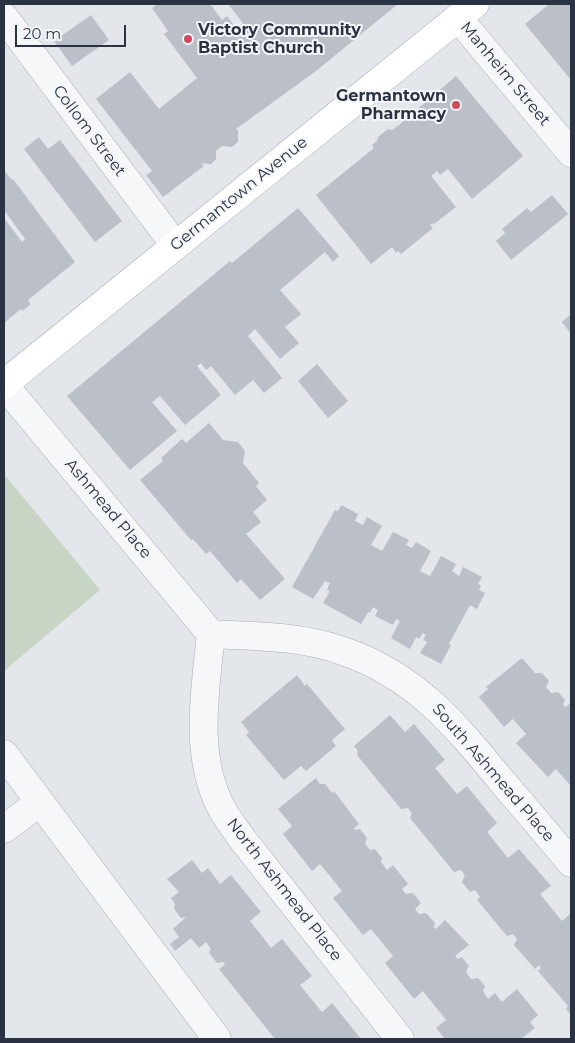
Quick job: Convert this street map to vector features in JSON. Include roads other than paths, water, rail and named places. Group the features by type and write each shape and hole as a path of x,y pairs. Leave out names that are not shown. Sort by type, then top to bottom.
{"main road":[{"name":"Germantown Avenue","path":"4,384 466,11"}],"street":[{"name":"Manheim Street","path":"466,11 571,153"},
{"name":"Collom Street","path":"4,17 175,245"},
{"name":"Ashmead Place","path":"4,384 211,634"},
{"name":"South Ashmead Place","path":"211,634 270,636 308,641 344,651 377,666 410,685 437,707 461,731 571,864"},
{"name":"North Ashmead Place","path":"211,634 203,712 203,745 208,770 223,811 243,840 400,1039"},
{"path":"4,754 217,1039"},
{"path":"4,829 40,802"}],"place":[{"name":"Victory Community Baptist Church","path":"188,39"},
{"name":"Germantown Pharmacy","path":"456,105"}]}
